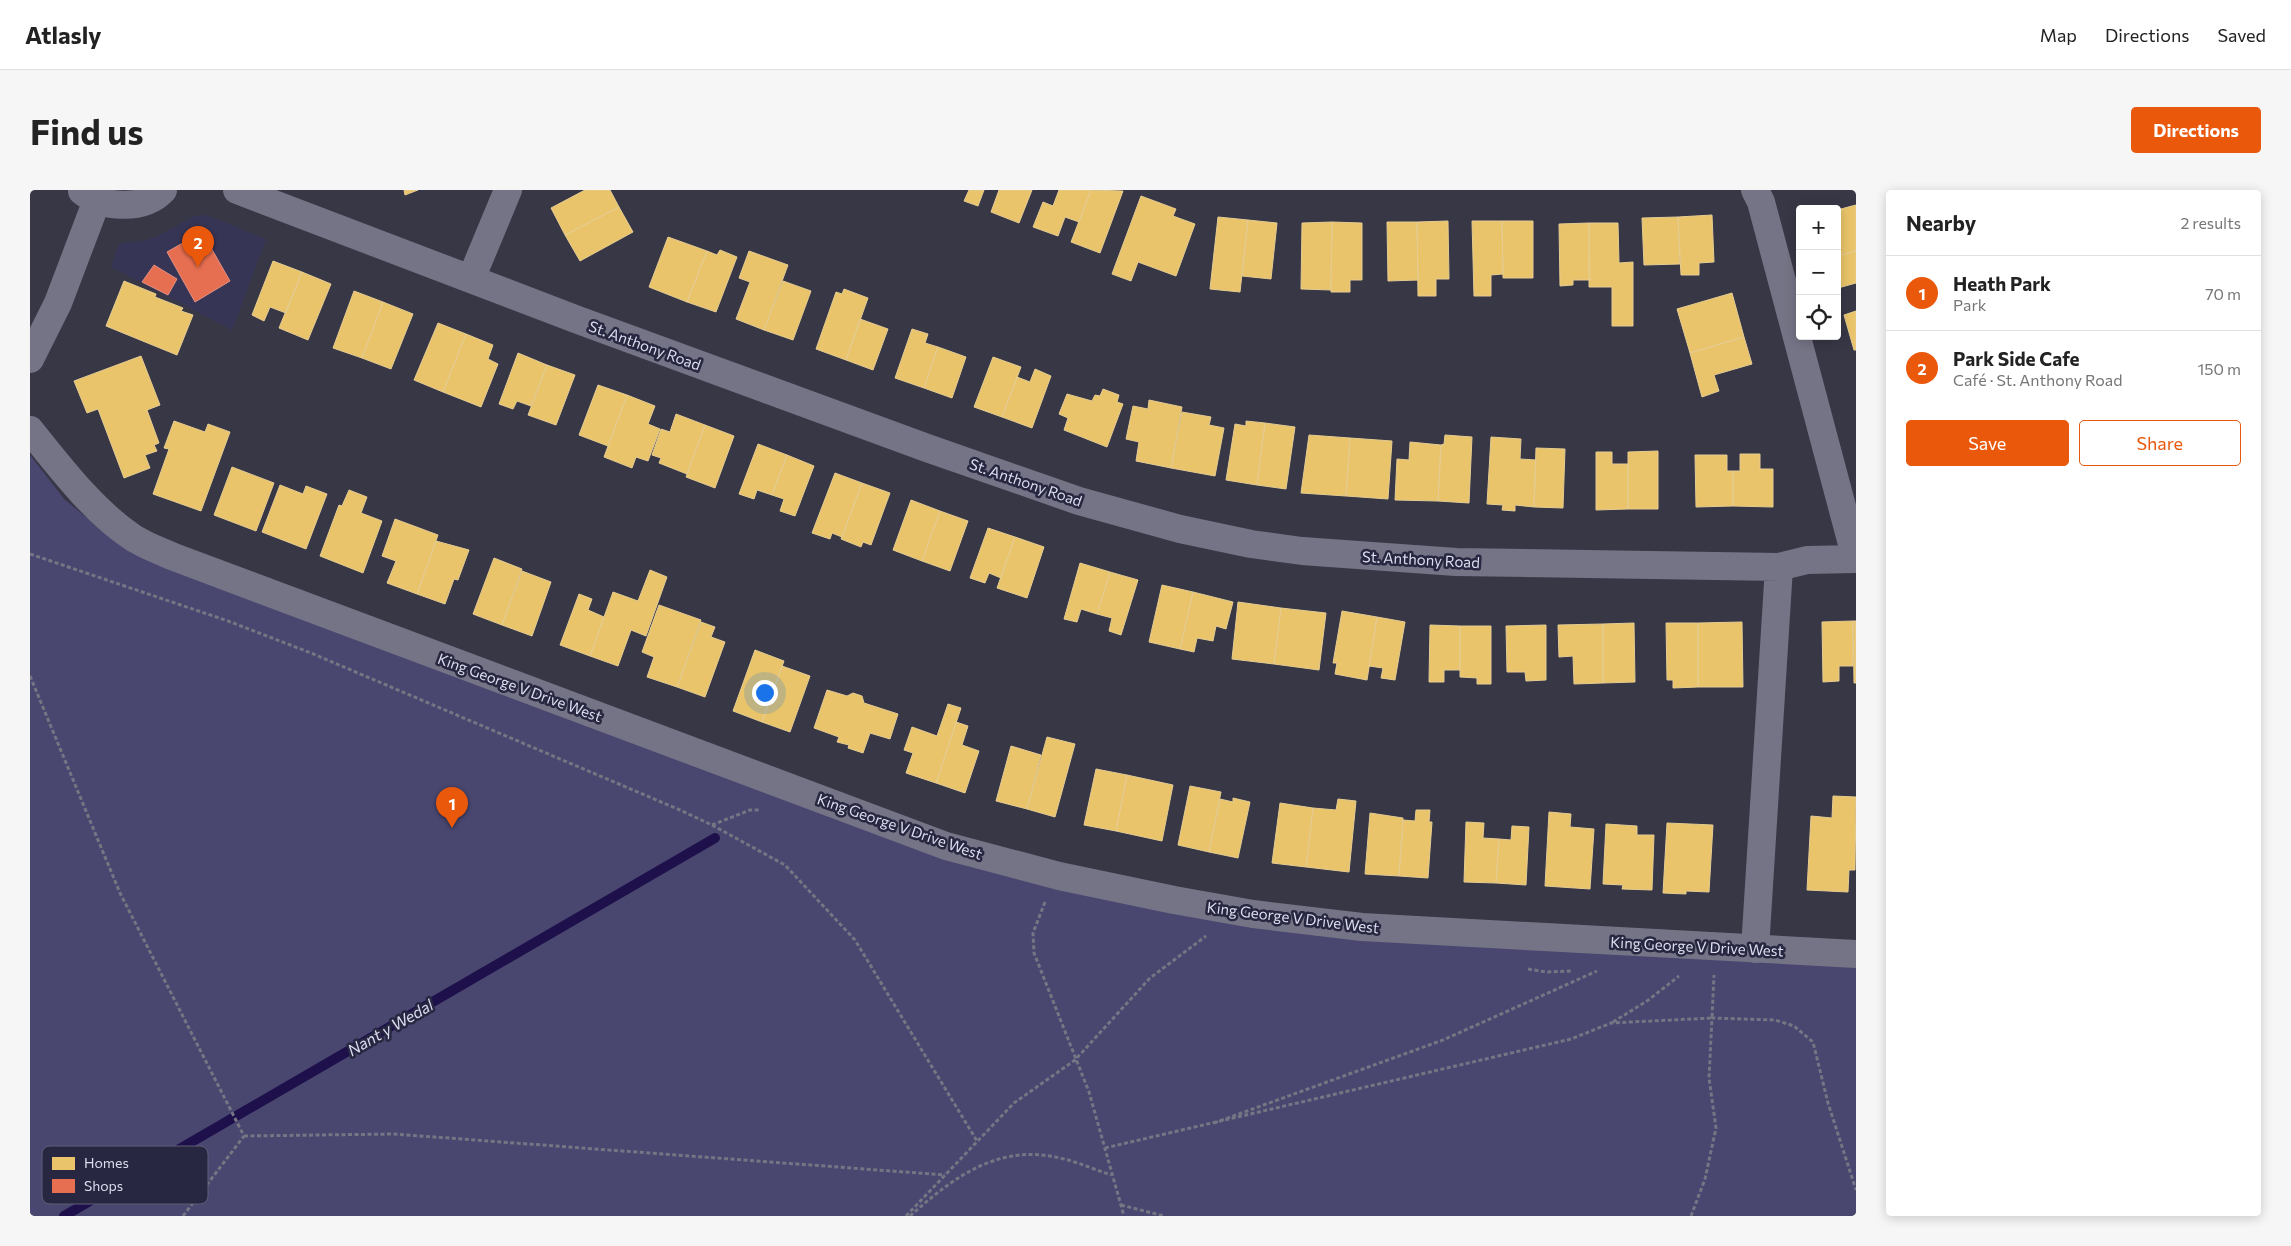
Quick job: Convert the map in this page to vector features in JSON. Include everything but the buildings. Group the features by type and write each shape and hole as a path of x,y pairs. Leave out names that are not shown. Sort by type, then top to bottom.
{"street":[{"path":"30,359 54,311 89,195 125,206 144,202 163,190"},
{"name":"St. Anthony Road","path":"237,190 927,448 1079,501 1180,529 1251,544 1302,551 1456,562 1779,567 1807,560 1855,559"},
{"path":"471,279 508,190"},
{"path":"1754,190 1766,221 1855,559"},
{"name":"King George V Drive West","path":"30,430 89,499 116,525 133,538 174,557 946,846 1059,876 1244,913 1362,928 1856,954"},
{"path":"1755,949 1779,567"}],"path":[{"path":"30,554 228,620 311,653 680,810 712,825 784,865 855,940 977,1141"},
{"path":"30,676 120,893 244,1136"},
{"path":"1059,876 1039,916 1033,933 1034,953 1089,1092 1124,1216"},
{"path":"906,1216 1014,1103 1075,1060 1150,978 1210,932"},
{"path":"1520,967 1546,972 1574,971"},
{"path":"1214,1123 1443,1040 1600,970 1582,971"},
{"path":"1691,1216 1705,1179 1716,1128 1710,1078 1714,975 1706,975"},
{"path":"1670,976 1688,976"},
{"path":"1106,1148 1571,1039 1611,1023 1647,1001 1680,976"},
{"path":"1611,1023 1712,1018 1775,1020 1794,1026 1813,1042 1828,1103 1856,1190"},
{"path":"244,1136 394,1134 945,1175"},
{"path":"208,1183 244,1136"},
{"path":"910,1216 936,1193 976,1167 999,1157 1028,1155 1062,1158 1112,1175"},
{"path":"183,1216 192,1204"},
{"path":"1121,1205 1164,1216"}],"shaded area":[{"path":"206,215 266,239 232,330 111,267 118,246 122,243 142,241 158,236 194,216"},
{"path":"30,455 65,500 122,546 139,554 1072,888 1856,962 1856,1216 30,1216"}],"waterway":[{"name":"Nant y Wedal","path":"185,1146 715,838"},
{"name":"Nant y Wedal","path":"64,1216 85,1204"}],"place":[{"name":"Park Side Cafe","path":"198,267"},
{"name":"Heath Park","path":"452,828"}]}
